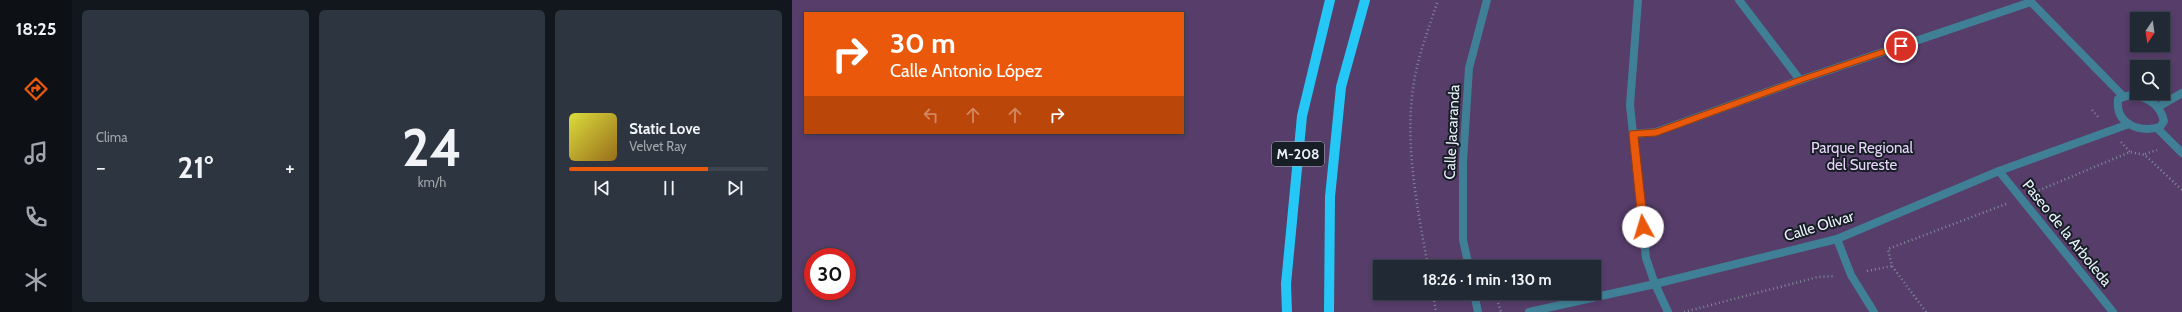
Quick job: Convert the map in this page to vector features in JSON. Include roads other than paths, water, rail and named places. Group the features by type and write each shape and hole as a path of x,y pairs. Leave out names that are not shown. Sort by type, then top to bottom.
{"main road":[{"name":"M-208","path":"1287,312 1286,284 1302,116 1330,0"},
{"name":"M-208","path":"1329,312 1330,197 1341,87 1365,0"}],"street":[{"name":"Calle Jacaranda","path":"1467,260 1463,240 1463,161 1469,68 1487,0"},
{"path":"1638,0 1630,105 1646,258 1655,284 1668,312"},
{"path":"1739,0 1800,80"},
{"path":"1633,134 1656,132 1800,80 2030,1 2123,96"},
{"path":"2158,107 2182,93"},
{"path":"2123,96 2141,96 2158,107 2164,120 2163,125 2158,129 2148,130 2129,124 2117,109 2118,99 2123,96"},
{"name":"Calle Olivar","path":"1529,312 1655,284 1837,239 1999,171 2129,124"},
{"path":"2158,129 2182,153"},
{"name":"Paseo de la Arboleda","path":"1999,171 2113,312"},
{"path":"1837,239 1851,275 1874,312"},
{"path":"1475,300 1478,312"}],"park label":[{"name":"Parque Regional del Sureste","path":"1862,156"}]}
